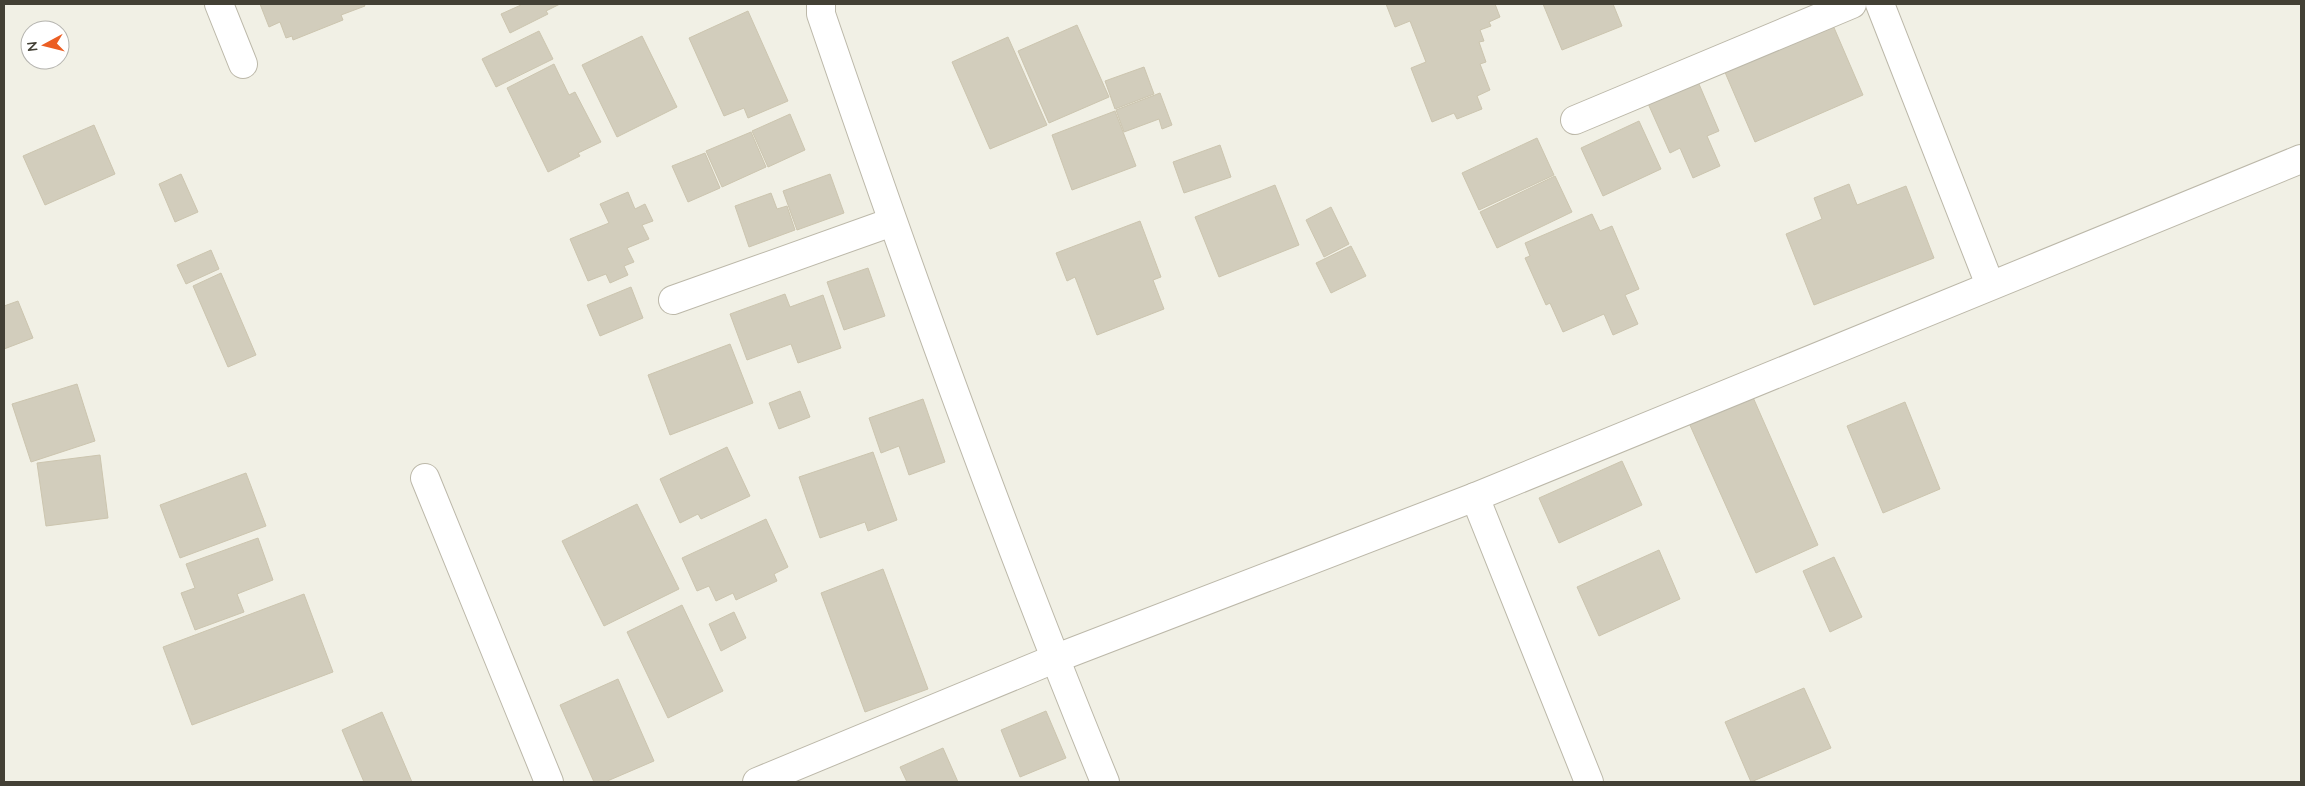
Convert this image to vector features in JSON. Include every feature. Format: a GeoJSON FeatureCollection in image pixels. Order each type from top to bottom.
{"type":"FeatureCollection","features":[{"type":"Feature","properties":{"kind":"street"},"geometry":{"type":"LineString","coordinates":[[219,4],[243,64]]}},
{"type":"Feature","properties":{"kind":"street"},"geometry":{"type":"LineString","coordinates":[[821,4],[821,14],[892,222],[1054,659],[1105,782]]}},
{"type":"Feature","properties":{"kind":"street"},"geometry":{"type":"LineString","coordinates":[[1575,120],[1852,4]]}},
{"type":"Feature","properties":{"kind":"street"},"geometry":{"type":"LineString","coordinates":[[1880,4],[1990,285]]}},
{"type":"Feature","properties":{"kind":"street"},"geometry":{"type":"LineString","coordinates":[[757,782],[1054,659],[1475,497],[2301,159]]}},
{"type":"Feature","properties":{"kind":"street"},"geometry":{"type":"LineString","coordinates":[[673,300],[892,222]]}},
{"type":"Feature","properties":{"kind":"street"},"geometry":{"type":"LineString","coordinates":[[425,478],[549,782]]}},
{"type":"Feature","properties":{"kind":"street"},"geometry":{"type":"LineString","coordinates":[[1475,497],[1589,782]]}},
{"type":"Feature","properties":{"kind":"building"},"geometry":{"type":"Polygon","coordinates":[[[260,4],[364,4],[365,6],[341,15],[343,20],[293,40],[292,36],[286,38],[280,22],[269,27],[260,4]]]}},
{"type":"Feature","properties":{"kind":"building"},"geometry":{"type":"Polygon","coordinates":[[[560,4],[546,11],[548,14],[510,33],[501,14],[521,5],[560,4]]]}},
{"type":"Feature","properties":{"kind":"building"},"geometry":{"type":"Polygon","coordinates":[[[1386,4],[1495,4],[1500,17],[1489,22],[1491,26],[1480,30],[1484,41],[1479,42],[1486,62],[1480,64],[1490,90],[1477,96],[1482,109],[1457,119],[1454,113],[1432,122],[1411,68],[1426,62],[1410,21],[1395,27],[1386,4]]]}},
{"type":"Feature","properties":{"kind":"building"},"geometry":{"type":"Polygon","coordinates":[[[1543,4],[1613,4],[1622,26],[1562,50],[1543,4]]]}},
{"type":"Feature","properties":{"kind":"building"},"geometry":{"type":"Polygon","coordinates":[[[748,11],[788,101],[748,118],[744,108],[724,116],[689,38],[748,11]]]}},
{"type":"Feature","properties":{"kind":"building"},"geometry":{"type":"Polygon","coordinates":[[[1832,23],[1863,95],[1755,142],[1724,70],[1832,23]]]}},
{"type":"Feature","properties":{"kind":"building"},"geometry":{"type":"Polygon","coordinates":[[[1077,25],[1109,97],[1049,123],[1018,51],[1077,25]]]}},
{"type":"Feature","properties":{"kind":"building"},"geometry":{"type":"Polygon","coordinates":[[[539,31],[553,59],[496,87],[482,59],[539,31]]]}},
{"type":"Feature","properties":{"kind":"building"},"geometry":{"type":"Polygon","coordinates":[[[642,36],[677,107],[617,137],[582,65],[642,36]]]}},
{"type":"Feature","properties":{"kind":"building"},"geometry":{"type":"Polygon","coordinates":[[[1008,37],[1047,125],[990,149],[952,62],[1008,37]]]}},
{"type":"Feature","properties":{"kind":"building"},"geometry":{"type":"Polygon","coordinates":[[[554,64],[569,95],[575,92],[601,142],[578,153],[580,156],[548,172],[507,88],[554,64]]]}},
{"type":"Feature","properties":{"kind":"building"},"geometry":{"type":"Polygon","coordinates":[[[1144,67],[1154,94],[1115,109],[1105,81],[1144,67]]]}},
{"type":"Feature","properties":{"kind":"building"},"geometry":{"type":"Polygon","coordinates":[[[1696,77],[1719,131],[1707,136],[1720,166],[1693,178],[1680,148],[1670,153],[1646,99],[1696,77]]]}},
{"type":"Feature","properties":{"kind":"building"},"geometry":{"type":"Polygon","coordinates":[[[1160,93],[1172,125],[1162,129],[1159,119],[1124,132],[1116,110],[1160,93]]]}},
{"type":"Feature","properties":{"kind":"building"},"geometry":{"type":"Polygon","coordinates":[[[1115,111],[1136,166],[1072,190],[1052,135],[1115,111]]]}},
{"type":"Feature","properties":{"kind":"building"},"geometry":{"type":"Polygon","coordinates":[[[790,114],[805,150],[768,167],[752,131],[790,114]]]}},
{"type":"Feature","properties":{"kind":"building"},"geometry":{"type":"Polygon","coordinates":[[[1639,121],[1661,169],[1603,196],[1581,148],[1639,121]]]}},
{"type":"Feature","properties":{"kind":"building"},"geometry":{"type":"Polygon","coordinates":[[[94,125],[115,174],[45,205],[23,156],[94,125]]]}},
{"type":"Feature","properties":{"kind":"building"},"geometry":{"type":"Polygon","coordinates":[[[751,132],[766,167],[722,187],[706,151],[751,132]]]}},
{"type":"Feature","properties":{"kind":"building"},"geometry":{"type":"Polygon","coordinates":[[[1537,138],[1554,175],[1479,210],[1462,173],[1537,138]]]}},
{"type":"Feature","properties":{"kind":"building"},"geometry":{"type":"Polygon","coordinates":[[[1220,145],[1231,177],[1184,193],[1173,162],[1220,145]]]}},
{"type":"Feature","properties":{"kind":"building"},"geometry":{"type":"Polygon","coordinates":[[[705,153],[720,188],[688,202],[672,166],[705,153]]]}},
{"type":"Feature","properties":{"kind":"building"},"geometry":{"type":"Polygon","coordinates":[[[181,174],[198,212],[175,222],[159,184],[181,174]]]}},
{"type":"Feature","properties":{"kind":"building"},"geometry":{"type":"Polygon","coordinates":[[[830,174],[844,213],[797,230],[783,191],[830,174]]]}},
{"type":"Feature","properties":{"kind":"building"},"geometry":{"type":"Polygon","coordinates":[[[1555,176],[1572,212],[1497,248],[1480,212],[1555,176]]]}},
{"type":"Feature","properties":{"kind":"building"},"geometry":{"type":"Polygon","coordinates":[[[1849,184],[1857,205],[1906,186],[1934,258],[1814,305],[1786,234],[1822,219],[1814,198],[1849,184]]]}},
{"type":"Feature","properties":{"kind":"building"},"geometry":{"type":"Polygon","coordinates":[[[1275,185],[1299,245],[1219,277],[1195,217],[1275,185]]]}},
{"type":"Feature","properties":{"kind":"building"},"geometry":{"type":"Polygon","coordinates":[[[628,192],[635,209],[645,204],[653,221],[642,225],[649,239],[627,248],[634,262],[624,266],[628,275],[610,283],[606,274],[588,281],[570,239],[609,223],[600,204],[628,192]]]}},
{"type":"Feature","properties":{"kind":"building"},"geometry":{"type":"Polygon","coordinates":[[[771,193],[777,209],[787,206],[795,230],[749,247],[735,206],[771,193]]]}},
{"type":"Feature","properties":{"kind":"building"},"geometry":{"type":"Polygon","coordinates":[[[1331,207],[1349,244],[1324,257],[1306,220],[1331,207]]]}},
{"type":"Feature","properties":{"kind":"building"},"geometry":{"type":"Polygon","coordinates":[[[1592,214],[1600,231],[1612,226],[1639,289],[1625,295],[1638,324],[1613,335],[1604,314],[1563,332],[1550,303],[1546,305],[1525,258],[1530,256],[1525,243],[1592,214]]]}},
{"type":"Feature","properties":{"kind":"building"},"geometry":{"type":"Polygon","coordinates":[[[1140,221],[1161,277],[1153,280],[1164,309],[1097,335],[1075,277],[1067,281],[1056,253],[1140,221]]]}},
{"type":"Feature","properties":{"kind":"building"},"geometry":{"type":"Polygon","coordinates":[[[1351,246],[1366,276],[1331,293],[1316,263],[1351,246]]]}},
{"type":"Feature","properties":{"kind":"building"},"geometry":{"type":"Polygon","coordinates":[[[211,250],[219,269],[186,284],[177,265],[211,250]]]}},
{"type":"Feature","properties":{"kind":"building"},"geometry":{"type":"Polygon","coordinates":[[[868,268],[885,316],[844,330],[827,282],[868,268]]]}},
{"type":"Feature","properties":{"kind":"building"},"geometry":{"type":"Polygon","coordinates":[[[221,273],[256,355],[228,367],[193,286],[221,273]]]}},
{"type":"Feature","properties":{"kind":"building"},"geometry":{"type":"Polygon","coordinates":[[[631,287],[643,318],[600,336],[587,305],[631,287]]]}},
{"type":"Feature","properties":{"kind":"building"},"geometry":{"type":"Polygon","coordinates":[[[785,294],[790,307],[823,295],[841,348],[798,363],[791,344],[747,360],[730,314],[785,294]]]}},
{"type":"Feature","properties":{"kind":"building"},"geometry":{"type":"Polygon","coordinates":[[[18,301],[33,338],[4,349],[4,306],[18,301]]]}},
{"type":"Feature","properties":{"kind":"building"},"geometry":{"type":"Polygon","coordinates":[[[730,344],[753,403],[670,435],[648,375],[730,344]]]}},
{"type":"Feature","properties":{"kind":"building"},"geometry":{"type":"Polygon","coordinates":[[[77,384],[95,441],[31,462],[12,404],[77,384]]]}},
{"type":"Feature","properties":{"kind":"building"},"geometry":{"type":"Polygon","coordinates":[[[800,391],[810,417],[779,429],[769,403],[800,391]]]}},
{"type":"Feature","properties":{"kind":"building"},"geometry":{"type":"Polygon","coordinates":[[[1752,395],[1818,545],[1756,573],[1689,423],[1752,395]]]}},
{"type":"Feature","properties":{"kind":"building"},"geometry":{"type":"Polygon","coordinates":[[[923,399],[945,462],[909,475],[899,446],[881,453],[869,418],[923,399]]]}},
{"type":"Feature","properties":{"kind":"building"},"geometry":{"type":"Polygon","coordinates":[[[1905,402],[1940,489],[1883,513],[1847,426],[1905,402]]]}},
{"type":"Feature","properties":{"kind":"building"},"geometry":{"type":"Polygon","coordinates":[[[727,447],[750,496],[701,519],[698,514],[680,523],[660,479],[727,447]]]}},
{"type":"Feature","properties":{"kind":"building"},"geometry":{"type":"Polygon","coordinates":[[[873,452],[897,520],[868,531],[865,522],[820,538],[799,477],[873,452]]]}},
{"type":"Feature","properties":{"kind":"building"},"geometry":{"type":"Polygon","coordinates":[[[100,455],[108,518],[46,526],[37,463],[100,455]]]}},
{"type":"Feature","properties":{"kind":"building"},"geometry":{"type":"Polygon","coordinates":[[[1622,461],[1642,505],[1559,543],[1539,498],[1622,461]]]}},
{"type":"Feature","properties":{"kind":"building"},"geometry":{"type":"Polygon","coordinates":[[[246,473],[266,526],[180,558],[160,505],[246,473]]]}},
{"type":"Feature","properties":{"kind":"building"},"geometry":{"type":"Polygon","coordinates":[[[637,504],[679,589],[604,626],[562,541],[637,504]]]}},
{"type":"Feature","properties":{"kind":"building"},"geometry":{"type":"Polygon","coordinates":[[[766,519],[788,567],[774,574],[777,581],[736,600],[733,593],[716,601],[709,586],[697,591],[682,558],[766,519]]]}},
{"type":"Feature","properties":{"kind":"building"},"geometry":{"type":"Polygon","coordinates":[[[258,538],[273,580],[237,594],[244,612],[195,630],[181,593],[195,588],[186,564],[258,538]]]}},
{"type":"Feature","properties":{"kind":"building"},"geometry":{"type":"Polygon","coordinates":[[[1659,550],[1680,599],[1599,636],[1577,587],[1659,550]]]}},
{"type":"Feature","properties":{"kind":"building"},"geometry":{"type":"Polygon","coordinates":[[[1834,557],[1862,617],[1830,632],[1803,571],[1834,557]]]}},
{"type":"Feature","properties":{"kind":"building"},"geometry":{"type":"Polygon","coordinates":[[[883,569],[928,689],[865,712],[821,593],[883,569]]]}},
{"type":"Feature","properties":{"kind":"building"},"geometry":{"type":"Polygon","coordinates":[[[304,594],[333,672],[192,725],[163,647],[304,594]]]}},
{"type":"Feature","properties":{"kind":"building"},"geometry":{"type":"Polygon","coordinates":[[[682,605],[723,691],[668,718],[627,632],[682,605]]]}},
{"type":"Feature","properties":{"kind":"building"},"geometry":{"type":"Polygon","coordinates":[[[734,612],[746,638],[721,651],[709,624],[734,612]]]}},
{"type":"Feature","properties":{"kind":"building"},"geometry":{"type":"Polygon","coordinates":[[[618,679],[654,761],[605,782],[594,782],[560,705],[618,679]]]}},
{"type":"Feature","properties":{"kind":"building"},"geometry":{"type":"Polygon","coordinates":[[[1804,688],[1831,748],[1751,782],[1725,722],[1804,688]]]}},
{"type":"Feature","properties":{"kind":"building"},"geometry":{"type":"Polygon","coordinates":[[[1046,711],[1066,758],[1020,777],[1001,730],[1046,711]]]}},
{"type":"Feature","properties":{"kind":"building"},"geometry":{"type":"Polygon","coordinates":[[[382,712],[412,782],[364,782],[342,730],[382,712]]]}},
{"type":"Feature","properties":{"kind":"building"},"geometry":{"type":"Polygon","coordinates":[[[943,748],[958,782],[907,782],[900,767],[943,748]]]}}]}
